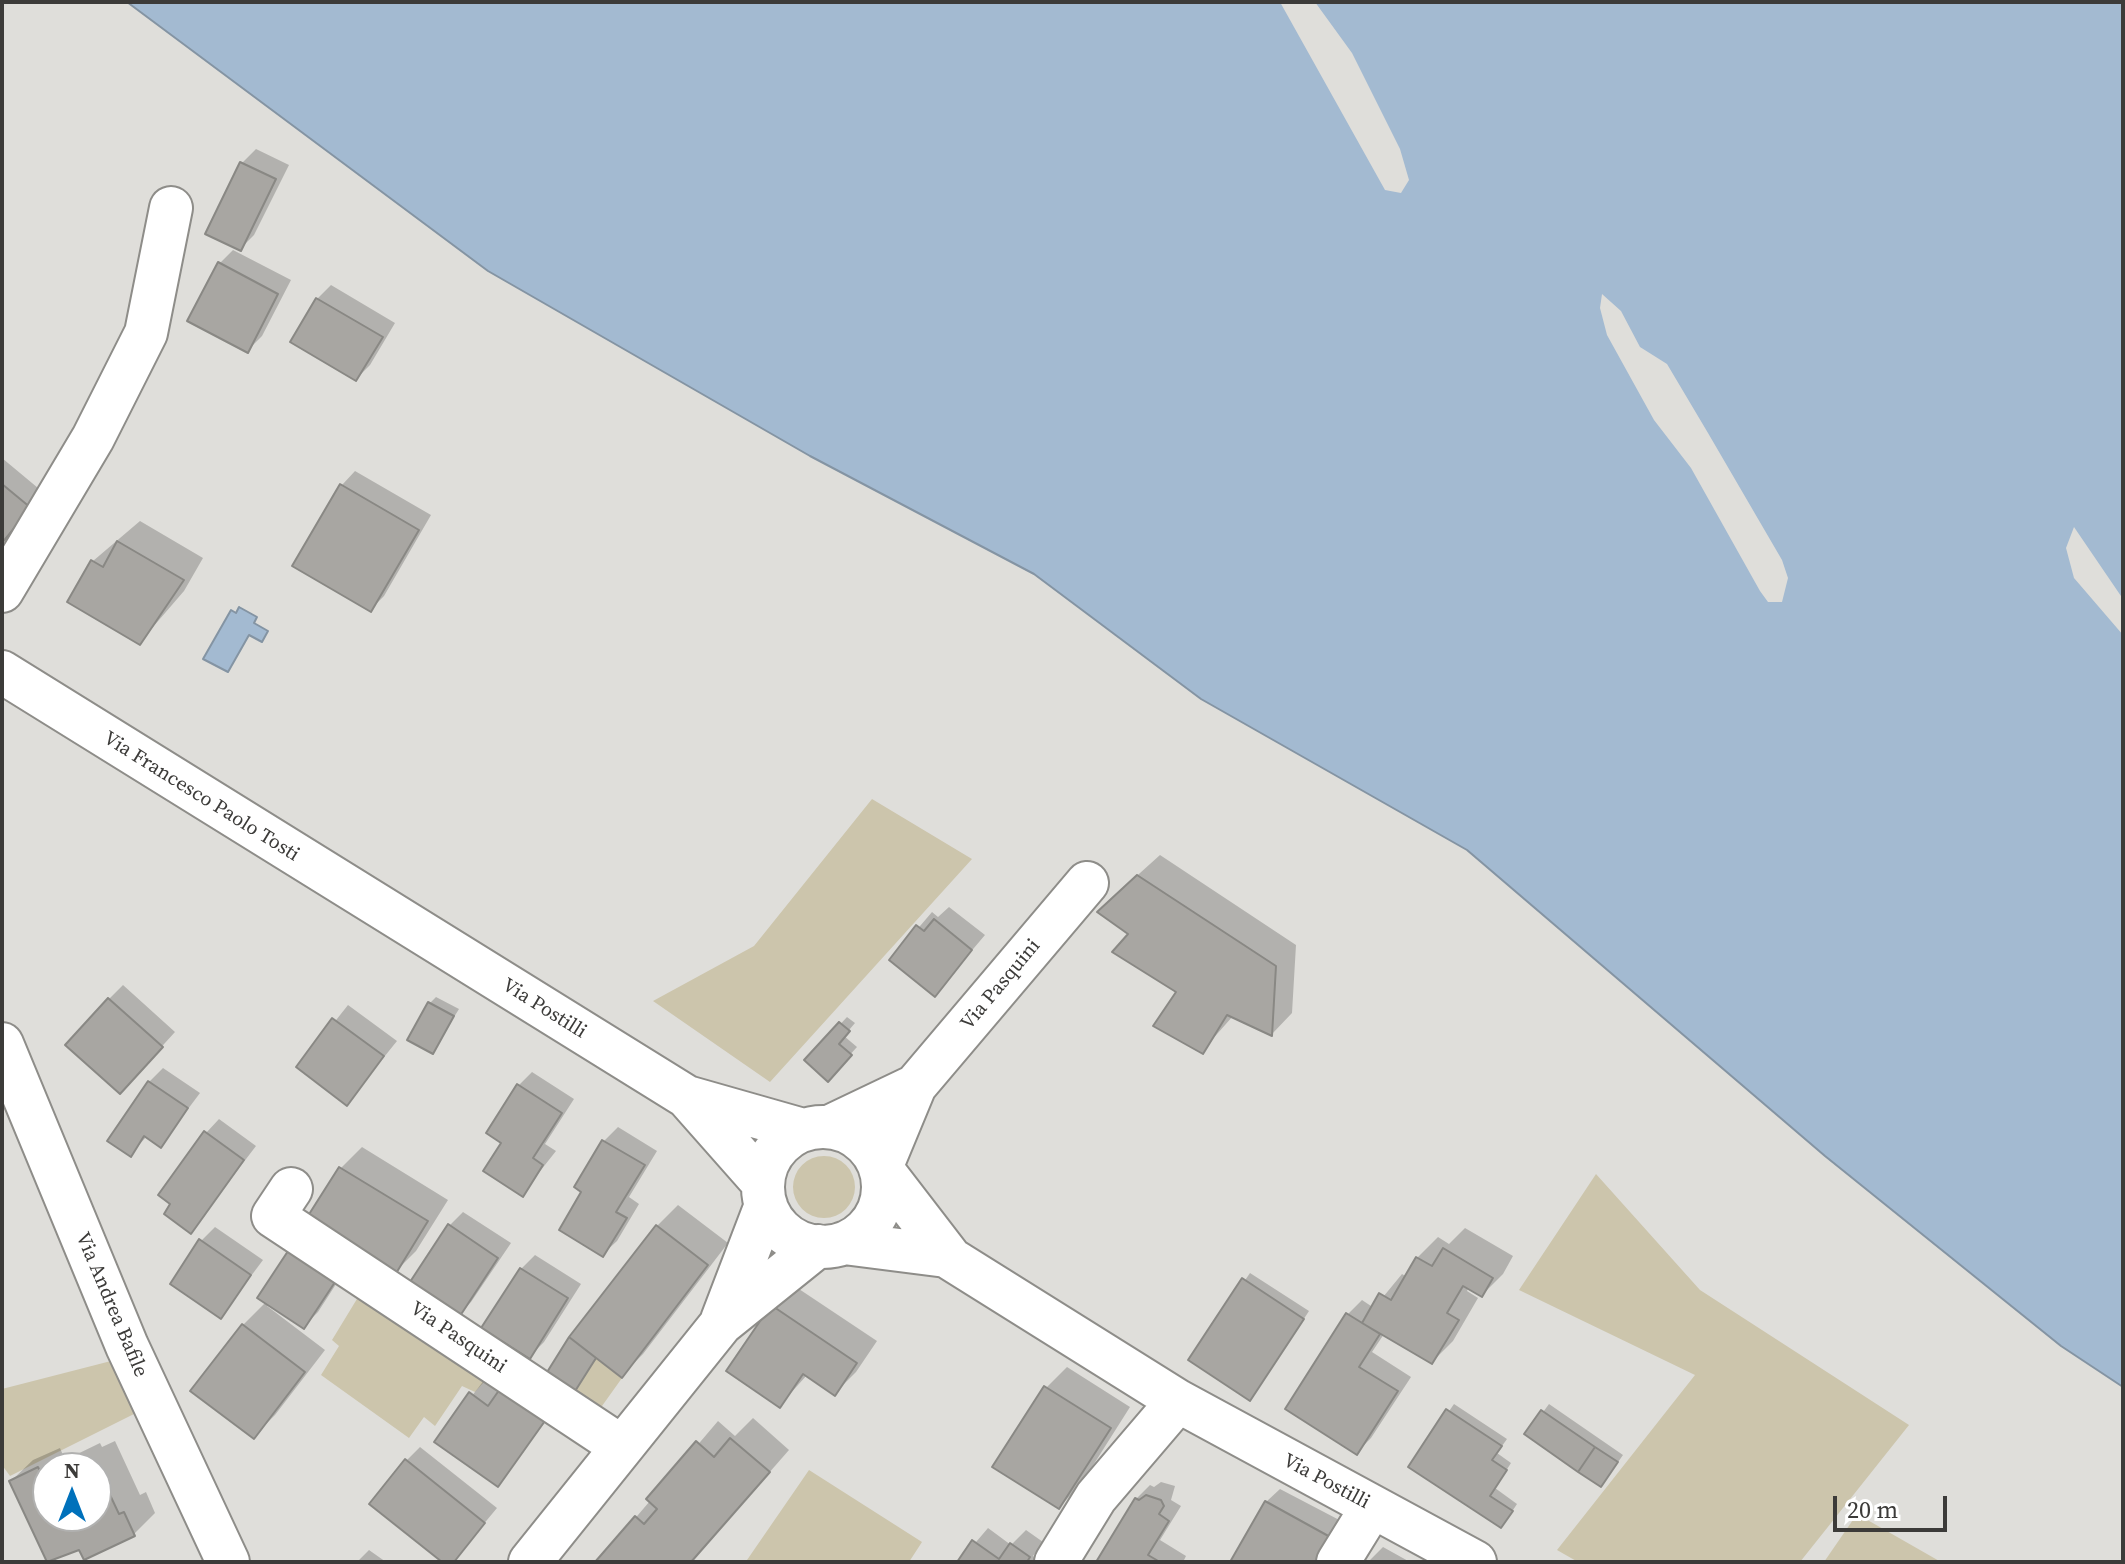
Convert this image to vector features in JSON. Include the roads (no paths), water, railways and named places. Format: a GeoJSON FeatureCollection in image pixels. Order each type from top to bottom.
{"type":"FeatureCollection","features":[{"type":"Feature","properties":{"kind":"street"},"geometry":{"type":"LineString","coordinates":[[2,591],[93,438],[146,333],[171,208]]}},
{"type":"Feature","properties":{"kind":"street","name":"Via Francesco Paolo Tosti"},"geometry":{"type":"LineString","coordinates":[[2,672],[401,920]]}},
{"type":"Feature","properties":{"kind":"street","name":"Via Pasquini"},"geometry":{"type":"LineString","coordinates":[[881,1168],[915,1086],[1087,883]]}},
{"type":"Feature","properties":{"kind":"street","name":"Via Postilli"},"geometry":{"type":"LineString","coordinates":[[401,920],[687,1097],[816,1129]]}},
{"type":"Feature","properties":{"kind":"street","name":"Via Andrea Bafile"},"geometry":{"type":"LineString","coordinates":[[2,1044],[127,1346],[228,1562]]}},
{"type":"Feature","properties":{"kind":"street","name":"Via Pasquini"},"geometry":{"type":"LineString","coordinates":[[816,1129],[915,1086]]}},
{"type":"Feature","properties":{"kind":"street","name":"Via Postilli"},"geometry":{"type":"LineString","coordinates":[[687,1097],[765,1194]]}},
{"type":"Feature","properties":{"kind":"street"},"geometry":{"type":"LineString","coordinates":[[530,1562],[721,1324],[831,1245],[860,1234],[873,1221],[884,1186],[881,1168],[861,1140],[816,1129],[775,1150],[765,1194],[721,1324]]}},
{"type":"Feature","properties":{"kind":"street","name":"Via Postilli"},"geometry":{"type":"LineString","coordinates":[[881,1168],[946,1256],[1178,1401],[1475,1562]]}},
{"type":"Feature","properties":{"kind":"street"},"geometry":{"type":"LineString","coordinates":[[765,1194],[786,1234],[831,1245]]}},
{"type":"Feature","properties":{"kind":"street","name":"Via Pasquini"},"geometry":{"type":"LineString","coordinates":[[292,1209],[622,1447]]}},
{"type":"Feature","properties":{"kind":"street","name":"Via Postilli"},"geometry":{"type":"LineString","coordinates":[[831,1245],[946,1256]]}},
{"type":"Feature","properties":{"kind":"street"},"geometry":{"type":"LineString","coordinates":[[1056,1562],[1096,1497],[1178,1401]]}},
{"type":"Feature","properties":{"kind":"street"},"geometry":{"type":"LineString","coordinates":[[1338,1562],[1372,1507]]}},
{"type":"Feature","properties":{"kind":"water"},"geometry":{"type":"Polygon","coordinates":[[[127,2],[2123,2],[2123,1387],[2061,1346],[1825,1156],[1467,850],[1201,699],[1034,574],[810,456],[488,271],[127,2]]]}},
{"type":"Feature","properties":{"kind":"water"},"geometry":{"type":"Polygon","coordinates":[[[239,607],[257,617],[254,623],[268,631],[262,642],[249,635],[228,672],[203,659],[231,610],[236,613],[239,607]]]}}]}
